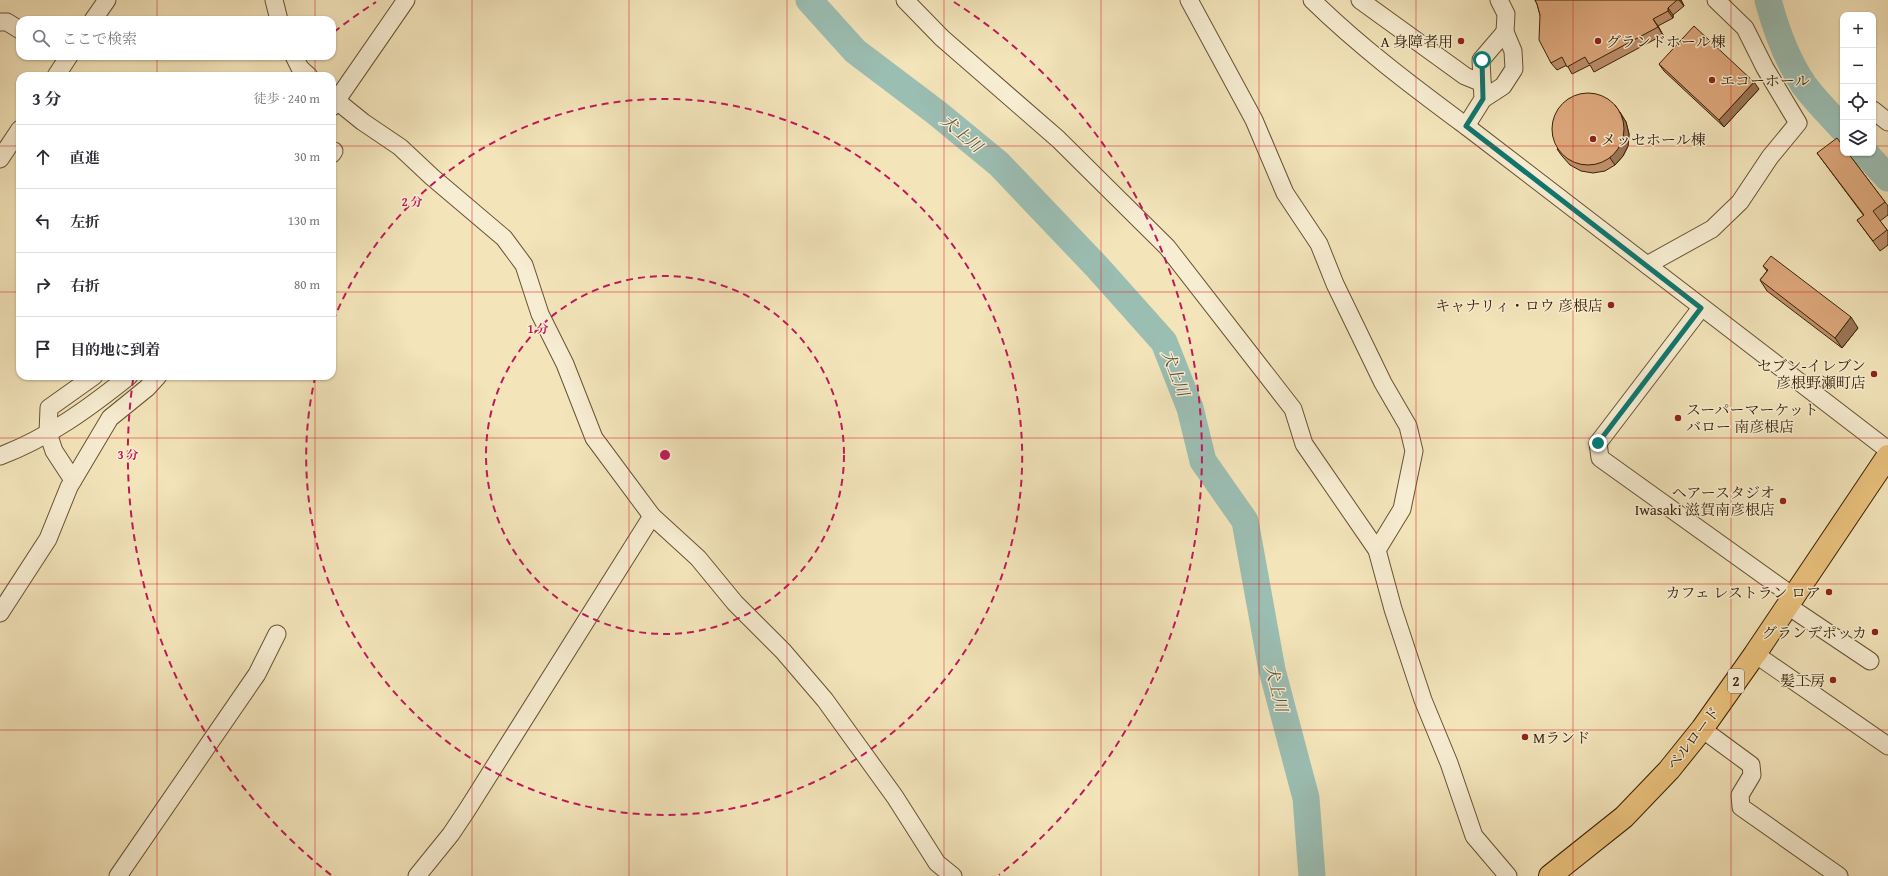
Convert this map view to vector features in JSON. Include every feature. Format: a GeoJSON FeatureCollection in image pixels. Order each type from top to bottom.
{"type":"FeatureCollection","features":[{"type":"Feature","properties":{"kind":"main road","name":"ベルロード"},"geometry":{"type":"LineString","coordinates":[[1550,876],[1624,817],[1669,770],[1702,729],[1791,602],[1888,456]]}},
{"type":"Feature","properties":{"kind":"street"},"geometry":{"type":"LineString","coordinates":[[96,16],[106,0]]}},
{"type":"Feature","properties":{"kind":"street"},"geometry":{"type":"LineString","coordinates":[[274,0],[278,16]]}},
{"type":"Feature","properties":{"kind":"street"},"geometry":{"type":"LineString","coordinates":[[336,98],[358,70],[406,0]]}},
{"type":"Feature","properties":{"kind":"street"},"geometry":{"type":"LineString","coordinates":[[905,0],[942,38],[1058,139],[1167,246],[1293,408],[1304,444],[1377,550],[1393,609],[1423,700],[1449,763],[1474,836],[1508,876]]}},
{"type":"Feature","properties":{"kind":"street"},"geometry":{"type":"LineString","coordinates":[[1189,0],[1254,120],[1285,193],[1319,244],[1335,284],[1383,383],[1408,426],[1414,451],[1402,509],[1377,550]]}},
{"type":"Feature","properties":{"kind":"street"},"geometry":{"type":"LineString","coordinates":[[1312,0],[1342,29],[1406,82],[1466,126],[1701,308],[1888,450]]}},
{"type":"Feature","properties":{"kind":"street"},"geometry":{"type":"LineString","coordinates":[[1360,0],[1465,76],[1482,91]]}},
{"type":"Feature","properties":{"kind":"street"},"geometry":{"type":"LineString","coordinates":[[1482,91],[1503,86],[1514,69],[1513,51],[1505,32],[1506,14],[1499,0]]}},
{"type":"Feature","properties":{"kind":"street"},"geometry":{"type":"LineString","coordinates":[[1647,265],[1712,229],[1740,202],[1770,157],[1798,123],[1764,68],[1745,28],[1716,0]]}},
{"type":"Feature","properties":{"kind":"street"},"geometry":{"type":"LineString","coordinates":[[0,22],[7,22],[16,28]]}},
{"type":"Feature","properties":{"kind":"street"},"geometry":{"type":"LineString","coordinates":[[1466,126],[1482,91],[1482,60],[1505,32]]}},
{"type":"Feature","properties":{"kind":"street"},"geometry":{"type":"LineString","coordinates":[[58,72],[64,60]]}},
{"type":"Feature","properties":{"kind":"street"},"geometry":{"type":"LineString","coordinates":[[296,60],[300,68],[304,72]]}},
{"type":"Feature","properties":{"kind":"street"},"geometry":{"type":"LineString","coordinates":[[336,104],[400,147],[432,177],[504,238],[514,250],[524,265],[540,314],[565,364],[594,438],[652,516],[698,558],[734,604],[783,651],[825,700],[895,797],[937,863],[953,876]]}},
{"type":"Feature","properties":{"kind":"street"},"geometry":{"type":"LineString","coordinates":[[1876,112],[1888,122]]}},
{"type":"Feature","properties":{"kind":"street"},"geometry":{"type":"LineString","coordinates":[[0,160],[16,136]]}},
{"type":"Feature","properties":{"kind":"street"},"geometry":{"type":"LineString","coordinates":[[1701,308],[1598,443],[1600,458],[1870,661]]}},
{"type":"Feature","properties":{"kind":"street"},"geometry":{"type":"LineString","coordinates":[[73,480],[54,451],[48,433],[49,408],[88,380]]}},
{"type":"Feature","properties":{"kind":"street"},"geometry":{"type":"LineString","coordinates":[[0,456],[24,447],[48,433],[91,406],[124,380]]}},
{"type":"Feature","properties":{"kind":"street"},"geometry":{"type":"LineString","coordinates":[[0,613],[48,539],[73,480],[110,418],[147,388],[154,380]]}},
{"type":"Feature","properties":{"kind":"street"},"geometry":{"type":"LineString","coordinates":[[417,876],[451,834],[467,810],[652,516]]}},
{"type":"Feature","properties":{"kind":"street"},"geometry":{"type":"LineString","coordinates":[[118,876],[257,674],[278,634]]}},
{"type":"Feature","properties":{"kind":"street"},"geometry":{"type":"LineString","coordinates":[[1755,654],[1888,746]]}},
{"type":"Feature","properties":{"kind":"street"},"geometry":{"type":"LineString","coordinates":[[1702,729],[1751,765],[1752,775],[1740,795],[1741,807],[1839,876]]}},
{"type":"Feature","properties":{"kind":"building","name":"グランドホール棟"},"geometry":{"type":"Polygon","coordinates":[[[1535,0],[1677,0],[1668,8],[1668,11],[1653,19],[1658,27],[1589,64],[1585,57],[1567,67],[1562,57],[1551,63],[1539,40],[1540,15],[1535,0]]]}},
{"type":"Feature","properties":{"kind":"building","name":"エコーホール"},"geometry":{"type":"Polygon","coordinates":[[[1694,26],[1754,82],[1719,120],[1659,64],[1694,26]]]}},
{"type":"Feature","properties":{"kind":"building","name":"メッセホール棟"},"geometry":{"type":"Polygon","coordinates":[[[1588,93],[1608,99],[1618,109],[1624,129],[1618,149],[1608,159],[1588,165],[1568,159],[1558,149],[1552,129],[1558,109],[1568,99],[1588,93]]]}},
{"type":"Feature","properties":{"kind":"building"},"geometry":{"type":"Polygon","coordinates":[[[1837,138],[1840,142],[1840,156],[1850,156],[1885,202],[1873,211],[1887,230],[1873,241],[1857,220],[1864,215],[1817,153],[1837,138]]]}},
{"type":"Feature","properties":{"kind":"building"},"geometry":{"type":"Polygon","coordinates":[[[1771,256],[1851,317],[1835,338],[1760,280],[1768,270],[1763,266],[1771,256]]]}},
{"type":"Feature","properties":{"kind":"waterway","name":"犬上川"},"geometry":{"type":"LineString","coordinates":[[809,0],[855,51],[937,113],[999,164],[1098,268],[1164,342],[1190,408],[1203,461],[1245,521],[1272,670],[1306,798],[1312,876]]}},
{"type":"Feature","properties":{"kind":"waterway"},"geometry":{"type":"LineString","coordinates":[[1768,0],[1782,44],[1792,65],[1804,85],[1840,126]]}},
{"type":"Feature","properties":{"kind":"waterway"},"geometry":{"type":"LineString","coordinates":[[1868,156],[1888,178]]}},
{"type":"Feature","properties":{"kind":"place","name":"A 身障者用"},"geometry":{"type":"Point","coordinates":[1461,41]}},
{"type":"Feature","properties":{"kind":"place","name":"グランドホール棟"},"geometry":{"type":"Point","coordinates":[1598,41]}},
{"type":"Feature","properties":{"kind":"place","name":"エコーホール"},"geometry":{"type":"Point","coordinates":[1712,80]}},
{"type":"Feature","properties":{"kind":"place","name":"メッセホール棟"},"geometry":{"type":"Point","coordinates":[1593,139]}},
{"type":"Feature","properties":{"kind":"place","name":"キャナリィ・ロウ 彦根店"},"geometry":{"type":"Point","coordinates":[1611,305]}},
{"type":"Feature","properties":{"kind":"place","name":"セブン-イレブン 彦根野瀬町店"},"geometry":{"type":"Point","coordinates":[1874,374]}},
{"type":"Feature","properties":{"kind":"place","name":"スーパーマーケット バロー 南彦根店"},"geometry":{"type":"Point","coordinates":[1678,418]}},
{"type":"Feature","properties":{"kind":"place","name":"ヘアースタジオ Iwasaki 滋賀南彦根店"},"geometry":{"type":"Point","coordinates":[1783,501]}},
{"type":"Feature","properties":{"kind":"place","name":"カフェ レストラン ロア"},"geometry":{"type":"Point","coordinates":[1829,592]}},
{"type":"Feature","properties":{"kind":"place","name":"グランデポッカ"},"geometry":{"type":"Point","coordinates":[1875,632]}},
{"type":"Feature","properties":{"kind":"place","name":"髪工房"},"geometry":{"type":"Point","coordinates":[1833,680]}},
{"type":"Feature","properties":{"kind":"place","name":"Mランド"},"geometry":{"type":"Point","coordinates":[1525,737]}},
{"type":"Feature","properties":{"kind":"route"},"geometry":{"type":"LineString","coordinates":[[1482,60],[1481,79],[1483,99],[1466,126],[1701,308],[1598,443]]}}]}
